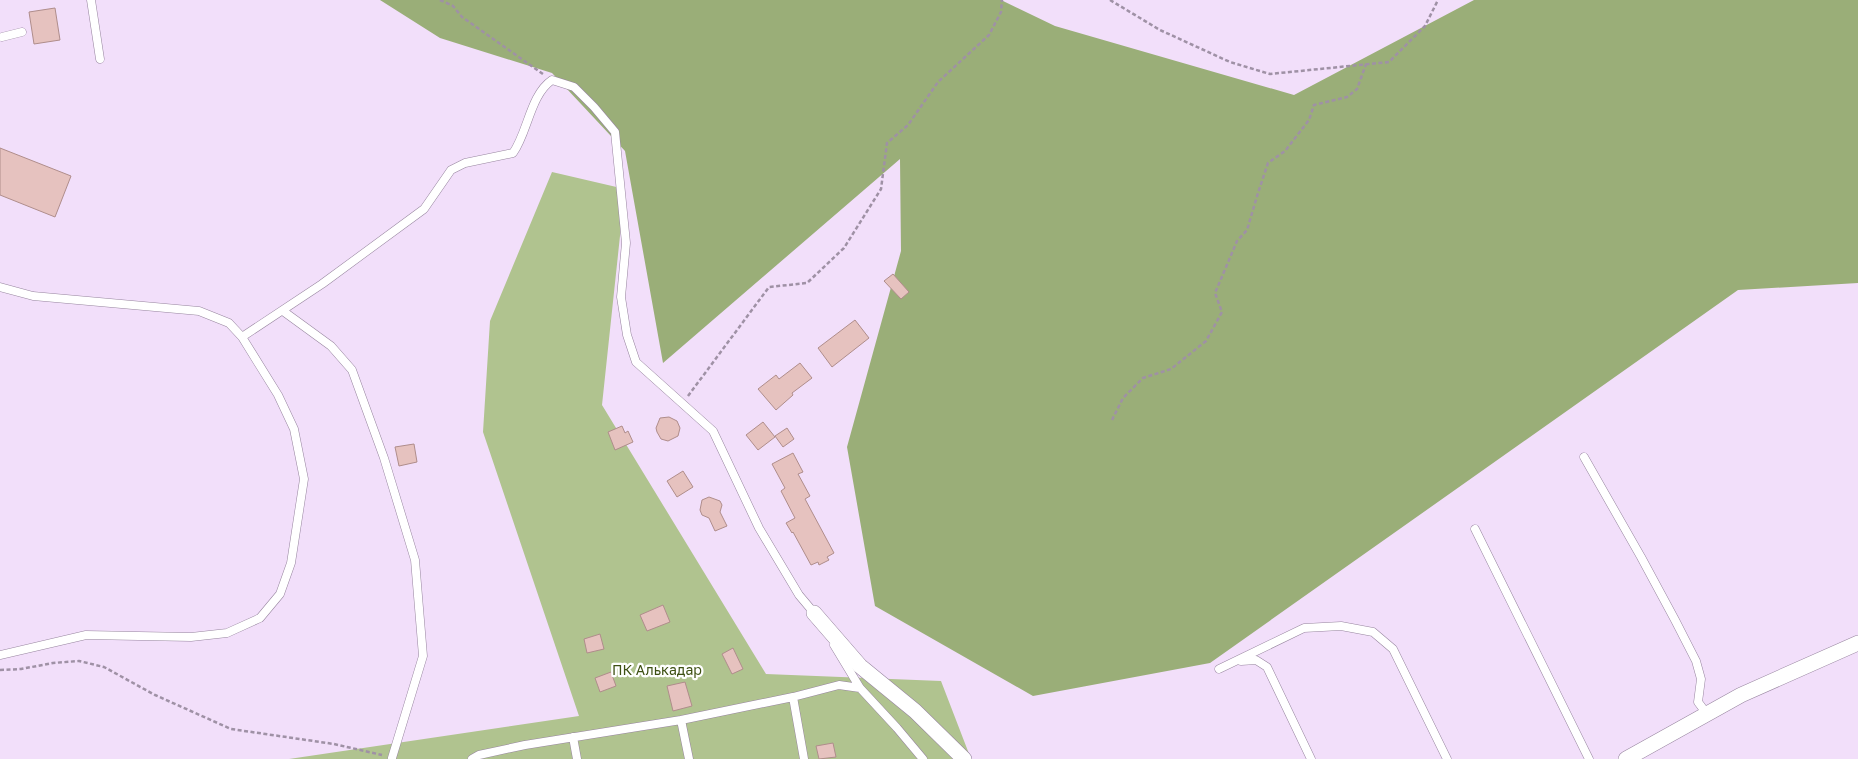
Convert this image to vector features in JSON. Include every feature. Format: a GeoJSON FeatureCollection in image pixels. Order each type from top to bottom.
{"type":"FeatureCollection","features":[{"type":"Feature","properties":{"kind":"street"},"geometry":{"type":"LineString","coordinates":[[814,613],[860,666],[915,711],[964,759]]}},
{"type":"Feature","properties":{"kind":"street"},"geometry":{"type":"LineString","coordinates":[[1626,759],[1741,695],[1858,643]]}},
{"type":"Feature","properties":{"kind":"lane"},"geometry":{"type":"LineString","coordinates":[[91,0],[100,59]]}},
{"type":"Feature","properties":{"kind":"lane"},"geometry":{"type":"LineString","coordinates":[[0,28],[1,38],[22,32]]}},
{"type":"Feature","properties":{"kind":"lane"},"geometry":{"type":"LineString","coordinates":[[242,337],[282,311],[424,209],[450,170],[465,163],[513,153],[520,144],[527,120],[544,86],[552,80],[574,87],[615,132],[626,244],[621,297],[627,335],[636,362],[713,431],[759,528],[799,595],[814,613],[860,688],[923,759]]}},
{"type":"Feature","properties":{"kind":"lane"},"geometry":{"type":"LineString","coordinates":[[0,287],[32,296],[199,310],[229,323],[242,337],[278,395],[294,429],[304,479],[292,563],[280,594],[260,618],[228,632],[191,636],[86,635],[0,655]]}},
{"type":"Feature","properties":{"kind":"lane"},"geometry":{"type":"LineString","coordinates":[[282,311],[331,346],[352,370],[384,458],[415,560],[423,656],[392,758]]}},
{"type":"Feature","properties":{"kind":"lane"},"geometry":{"type":"LineString","coordinates":[[1584,457],[1696,661],[1701,679],[1698,702],[1706,714]]}},
{"type":"Feature","properties":{"kind":"lane"},"geometry":{"type":"LineString","coordinates":[[1475,529],[1588,759]]}},
{"type":"Feature","properties":{"kind":"lane"},"geometry":{"type":"LineString","coordinates":[[1219,669],[1304,628],[1341,626],[1373,632],[1392,649],[1447,759]]}},
{"type":"Feature","properties":{"kind":"lane"},"geometry":{"type":"LineString","coordinates":[[1237,661],[1256,660],[1267,667],[1311,759]]}},
{"type":"Feature","properties":{"kind":"lane"},"geometry":{"type":"LineString","coordinates":[[472,759],[479,755],[573,737],[681,720],[793,697],[839,685],[860,688]]}},
{"type":"Feature","properties":{"kind":"lane"},"geometry":{"type":"LineString","coordinates":[[793,697],[804,759]]}},
{"type":"Feature","properties":{"kind":"lane"},"geometry":{"type":"LineString","coordinates":[[681,720],[689,759]]}},
{"type":"Feature","properties":{"kind":"lane"},"geometry":{"type":"LineString","coordinates":[[573,737],[577,759]]}},
{"type":"Feature","properties":{"kind":"path"},"geometry":{"type":"LineString","coordinates":[[440,0],[453,6],[462,17],[552,80]]}},
{"type":"Feature","properties":{"kind":"path"},"geometry":{"type":"LineString","coordinates":[[683,403],[769,287],[807,283],[844,248],[880,189],[887,143],[908,125],[938,82],[989,36],[1001,12],[1002,0]]}},
{"type":"Feature","properties":{"kind":"path"},"geometry":{"type":"LineString","coordinates":[[1110,0],[1160,30],[1230,62],[1270,74],[1389,62],[1425,26],[1438,0]]}},
{"type":"Feature","properties":{"kind":"path"},"geometry":{"type":"LineString","coordinates":[[1112,420],[1123,398],[1143,378],[1171,369],[1206,341],[1222,312],[1215,293],[1237,241],[1248,230],[1268,163],[1285,152],[1309,120],[1314,105],[1348,97],[1356,90],[1366,64]]}},
{"type":"Feature","properties":{"kind":"path"},"geometry":{"type":"LineString","coordinates":[[0,670],[79,661],[104,667],[155,695],[232,730],[334,744],[392,758]]}},
{"type":"Feature","properties":{"kind":"green space"},"geometry":{"type":"Polygon","coordinates":[[[380,0],[1001,0],[1055,26],[1294,95],[1474,0],[1858,0],[1858,283],[1738,290],[1210,663],[1033,696],[875,606],[847,447],[901,251],[900,159],[663,363],[625,151],[552,73],[440,38],[380,0]]]}},
{"type":"Feature","properties":{"kind":"green space","name":"ПК Алькадар"},"geometry":{"type":"Polygon","coordinates":[[[552,172],[625,189],[602,405],[766,674],[941,681],[971,759],[289,759],[579,716],[483,432],[490,321],[552,172]]]}},
{"type":"Feature","properties":{"kind":"building"},"geometry":{"type":"Polygon","coordinates":[[[55,8],[60,40],[34,44],[29,12],[55,8]]]}},
{"type":"Feature","properties":{"kind":"building"},"geometry":{"type":"Polygon","coordinates":[[[0,148],[71,176],[55,217],[0,195],[0,148]]]}},
{"type":"Feature","properties":{"kind":"building"},"geometry":{"type":"Polygon","coordinates":[[[893,274],[909,292],[901,299],[884,281],[893,274]]]}},
{"type":"Feature","properties":{"kind":"building"},"geometry":{"type":"Polygon","coordinates":[[[855,320],[869,338],[832,367],[818,348],[855,320]]]}},
{"type":"Feature","properties":{"kind":"building"},"geometry":{"type":"Polygon","coordinates":[[[800,363],[812,378],[792,393],[793,395],[776,410],[758,389],[776,375],[779,379],[800,363]]]}},
{"type":"Feature","properties":{"kind":"building"},"geometry":{"type":"Polygon","coordinates":[[[669,417],[677,421],[680,428],[678,436],[668,441],[661,439],[656,428],[660,418],[669,417]]]}},
{"type":"Feature","properties":{"kind":"building"},"geometry":{"type":"Polygon","coordinates":[[[763,422],[775,437],[758,450],[746,435],[763,422]]]}},
{"type":"Feature","properties":{"kind":"building"},"geometry":{"type":"Polygon","coordinates":[[[622,426],[625,433],[628,431],[633,442],[615,450],[608,432],[622,426]]]}},
{"type":"Feature","properties":{"kind":"building"},"geometry":{"type":"Polygon","coordinates":[[[787,428],[794,439],[783,447],[775,436],[787,428]]]}},
{"type":"Feature","properties":{"kind":"building"},"geometry":{"type":"Polygon","coordinates":[[[414,444],[417,462],[399,466],[395,447],[414,444]]]}},
{"type":"Feature","properties":{"kind":"building"},"geometry":{"type":"Polygon","coordinates":[[[793,453],[803,472],[798,474],[810,496],[805,499],[834,553],[827,557],[829,560],[819,565],[818,562],[811,565],[786,523],[795,518],[781,491],[785,488],[772,464],[793,453]]]}},
{"type":"Feature","properties":{"kind":"building"},"geometry":{"type":"Polygon","coordinates":[[[683,471],[693,487],[677,497],[667,481],[683,471]]]}},
{"type":"Feature","properties":{"kind":"building"},"geometry":{"type":"Polygon","coordinates":[[[709,497],[720,501],[722,505],[720,512],[727,526],[715,531],[709,518],[702,515],[700,510],[702,500],[709,497]]]}},
{"type":"Feature","properties":{"kind":"building"},"geometry":{"type":"Polygon","coordinates":[[[663,605],[670,622],[647,631],[640,615],[663,605]]]}},
{"type":"Feature","properties":{"kind":"building"},"geometry":{"type":"Polygon","coordinates":[[[600,634],[604,649],[587,653],[584,639],[600,634]]]}},
{"type":"Feature","properties":{"kind":"building"},"geometry":{"type":"Polygon","coordinates":[[[733,648],[743,669],[732,674],[722,654],[733,648]]]}},
{"type":"Feature","properties":{"kind":"building"},"geometry":{"type":"Polygon","coordinates":[[[611,672],[616,686],[600,692],[595,678],[611,672]]]}},
{"type":"Feature","properties":{"kind":"building"},"geometry":{"type":"Polygon","coordinates":[[[685,682],[692,706],[673,711],[667,686],[685,682]]]}},
{"type":"Feature","properties":{"kind":"building"},"geometry":{"type":"Polygon","coordinates":[[[833,743],[836,757],[819,759],[816,746],[833,743]]]}}]}
